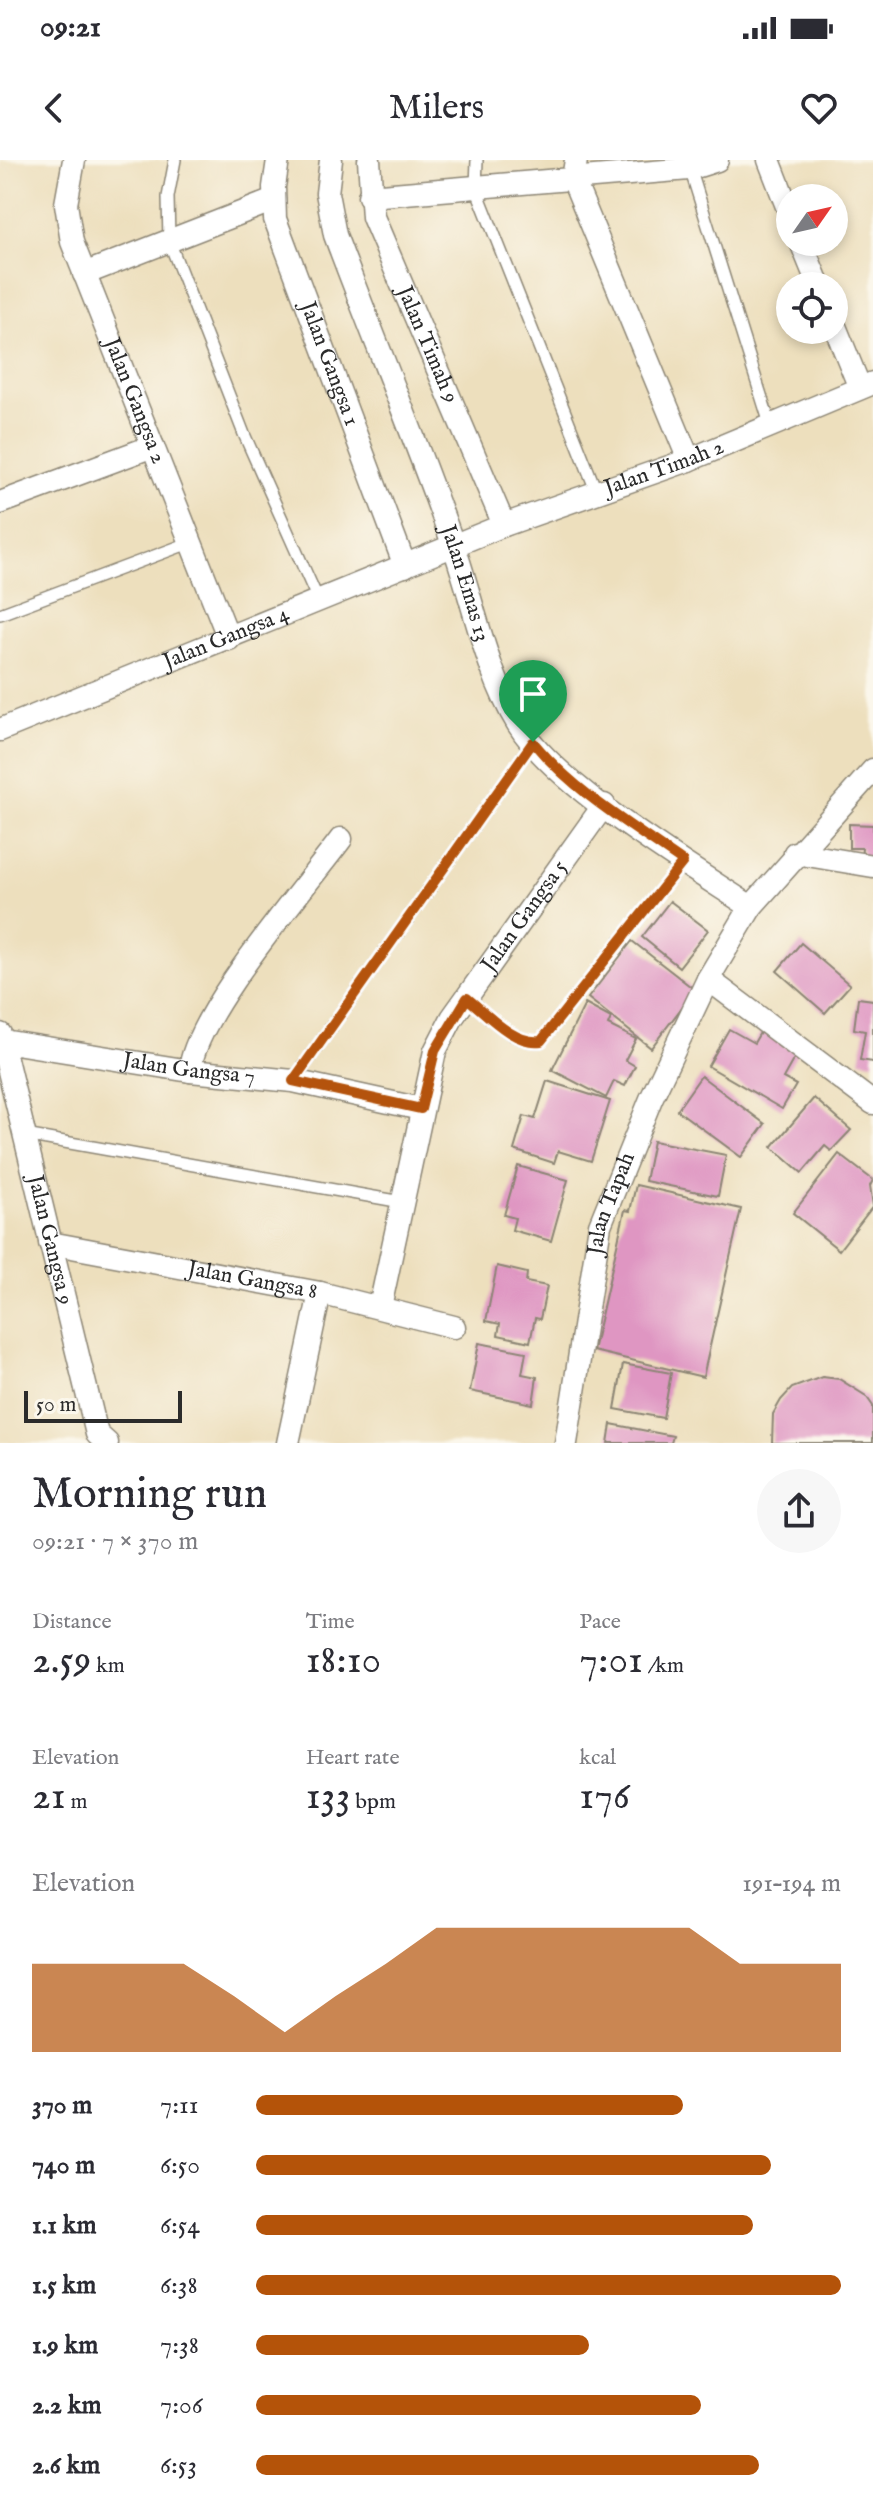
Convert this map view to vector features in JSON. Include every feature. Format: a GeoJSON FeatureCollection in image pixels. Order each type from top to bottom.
{"type":"FeatureCollection","features":[{"type":"Feature","properties":{"kind":"street","name":"Jalan Gangsa 2"},"geometry":{"type":"LineString","coordinates":[[74,160],[66,204],[72,242],[229,639]]}},
{"type":"Feature","properties":{"kind":"street","name":"Jalan Gangsa 1"},"geometry":{"type":"LineString","coordinates":[[278,160],[275,219],[405,566]]}},
{"type":"Feature","properties":{"kind":"street","name":"Jalan Emas 13"},"geometry":{"type":"LineString","coordinates":[[331,160],[327,193],[335,235],[454,546],[499,683],[518,724],[548,760],[604,805],[751,907]]}},
{"type":"Feature","properties":{"kind":"street","name":"Jalan Timah 9"},"geometry":{"type":"LineString","coordinates":[[369,160],[369,196],[373,217],[504,525]]}},
{"type":"Feature","properties":{"kind":"street"},"geometry":{"type":"LineString","coordinates":[[369,196],[476,188],[575,169],[689,165],[717,160]]}},
{"type":"Feature","properties":{"kind":"street"},"geometry":{"type":"LineString","coordinates":[[769,160],[778,184]]}},
{"type":"Feature","properties":{"kind":"street"},"geometry":{"type":"LineString","coordinates":[[575,169],[689,460]]}},
{"type":"Feature","properties":{"kind":"street"},"geometry":{"type":"LineString","coordinates":[[84,274],[274,200]]}},
{"type":"Feature","properties":{"kind":"street"},"geometry":{"type":"LineString","coordinates":[[844,344],[866,386]]}},
{"type":"Feature","properties":{"kind":"street","name":"Jalan Timah 2"},"geometry":{"type":"LineString","coordinates":[[454,546],[504,525],[689,460],[866,386]]}},
{"type":"Feature","properties":{"kind":"street"},"geometry":{"type":"LineString","coordinates":[[0,503],[153,446]]}},
{"type":"Feature","properties":{"kind":"street","name":"Jalan Gangsa 4"},"geometry":{"type":"LineString","coordinates":[[0,730],[454,546]]}},
{"type":"Feature","properties":{"kind":"street","name":"Jalan Tapah"},"geometry":{"type":"LineString","coordinates":[[566,1443],[600,1225],[651,1099],[708,979],[751,907],[795,853],[873,770]]}},
{"type":"Feature","properties":{"kind":"street","name":"Jalan Gangsa 5"},"geometry":{"type":"LineString","coordinates":[[380,1307],[435,1051],[467,998],[604,805]]}},
{"type":"Feature","properties":{"kind":"street"},"geometry":{"type":"LineString","coordinates":[[190,1071],[191,1053],[207,1018],[341,839]]}},
{"type":"Feature","properties":{"kind":"street"},"geometry":{"type":"LineString","coordinates":[[795,853],[873,866]]}},
{"type":"Feature","properties":{"kind":"street"},"geometry":{"type":"LineString","coordinates":[[708,979],[873,1103]]}},
{"type":"Feature","properties":{"kind":"street","name":"Jalan Gangsa 7"},"geometry":{"type":"LineString","coordinates":[[1,1038],[190,1071],[293,1081],[421,1109]]}},
{"type":"Feature","properties":{"kind":"street","name":"Jalan Gangsa 9"},"geometry":{"type":"LineString","coordinates":[[1,1038],[97,1434],[107,1443]]}},
{"type":"Feature","properties":{"kind":"street","name":"Jalan Gangsa 8"},"geometry":{"type":"LineString","coordinates":[[50,1243],[320,1293],[454,1327]]}},
{"type":"Feature","properties":{"kind":"street"},"geometry":{"type":"LineString","coordinates":[[288,1443],[320,1293]]}},
{"type":"Feature","properties":{"kind":"lane"},"geometry":{"type":"LineString","coordinates":[[175,160],[168,197],[169,241],[244,434],[320,602]]}},
{"type":"Feature","properties":{"kind":"lane"},"geometry":{"type":"LineString","coordinates":[[477,160],[476,188],[597,493]]}},
{"type":"Feature","properties":{"kind":"lane"},"geometry":{"type":"LineString","coordinates":[[689,165],[770,424]]}},
{"type":"Feature","properties":{"kind":"lane"},"geometry":{"type":"LineString","coordinates":[[0,614],[189,543]]}},
{"type":"Feature","properties":{"kind":"lane"},"geometry":{"type":"LineString","coordinates":[[293,1081],[533,742]]}},
{"type":"Feature","properties":{"kind":"lane"},"geometry":{"type":"LineString","coordinates":[[467,998],[509,1032],[531,1042],[541,1041],[683,862]]}},
{"type":"Feature","properties":{"kind":"lane"},"geometry":{"type":"LineString","coordinates":[[25,1135],[402,1202]]}},
{"type":"Feature","properties":{"kind":"building"},"geometry":{"type":"Polygon","coordinates":[[[849,824],[873,825],[873,860],[861,860],[862,848],[849,848],[849,824]]]}},
{"type":"Feature","properties":{"kind":"building"},"geometry":{"type":"Polygon","coordinates":[[[670,901],[708,930],[679,967],[642,937],[670,901]]]}},
{"type":"Feature","properties":{"kind":"building"},"geometry":{"type":"Polygon","coordinates":[[[632,941],[695,990],[651,1048],[588,998],[632,941]]]}},
{"type":"Feature","properties":{"kind":"building"},"geometry":{"type":"Polygon","coordinates":[[[801,943],[850,985],[825,1013],[777,971],[801,943]]]}},
{"type":"Feature","properties":{"kind":"building"},"geometry":{"type":"Polygon","coordinates":[[[858,998],[873,1000],[873,1062],[860,1060],[865,1031],[854,1029],[858,998]]]}},
{"type":"Feature","properties":{"kind":"building"},"geometry":{"type":"Polygon","coordinates":[[[585,1004],[611,1018],[608,1025],[636,1039],[625,1060],[635,1066],[625,1086],[614,1081],[606,1098],[552,1070],[585,1004]]]}},
{"type":"Feature","properties":{"kind":"building"},"geometry":{"type":"Polygon","coordinates":[[[729,1029],[754,1043],[761,1031],[797,1053],[783,1078],[796,1085],[782,1109],[708,1066],[729,1029]]]}},
{"type":"Feature","properties":{"kind":"building"},"geometry":{"type":"Polygon","coordinates":[[[701,1076],[765,1124],[741,1157],[677,1110],[701,1076]]]}},
{"type":"Feature","properties":{"kind":"building"},"geometry":{"type":"Polygon","coordinates":[[[547,1081],[610,1101],[591,1161],[558,1151],[554,1163],[514,1150],[524,1116],[535,1119],[547,1081]]]}},
{"type":"Feature","properties":{"kind":"building"},"geometry":{"type":"Polygon","coordinates":[[[814,1098],[851,1130],[831,1151],[825,1146],[802,1173],[772,1147],[814,1098]]]}},
{"type":"Feature","properties":{"kind":"building"},"geometry":{"type":"Polygon","coordinates":[[[653,1141],[726,1155],[718,1196],[645,1181],[653,1141]]]}},
{"type":"Feature","properties":{"kind":"building"},"geometry":{"type":"Polygon","coordinates":[[[839,1154],[873,1180],[870,1186],[873,1206],[839,1250],[793,1213],[839,1154]]]}},
{"type":"Feature","properties":{"kind":"building"},"geometry":{"type":"Polygon","coordinates":[[[518,1166],[568,1180],[551,1241],[512,1230],[515,1218],[504,1215],[518,1166]]]}},
{"type":"Feature","properties":{"kind":"building"},"geometry":{"type":"Polygon","coordinates":[[[636,1185],[741,1209],[703,1377],[593,1351],[625,1210],[630,1211],[636,1185]]]}},
{"type":"Feature","properties":{"kind":"building"},"geometry":{"type":"Polygon","coordinates":[[[497,1266],[527,1273],[526,1282],[547,1286],[540,1319],[535,1318],[530,1342],[498,1335],[500,1324],[486,1321],[497,1266]]]}},
{"type":"Feature","properties":{"kind":"building"},"geometry":{"type":"Polygon","coordinates":[[[479,1343],[526,1352],[522,1374],[537,1377],[533,1404],[470,1391],[479,1343]]]}},
{"type":"Feature","properties":{"kind":"building"},"geometry":{"type":"Polygon","coordinates":[[[623,1364],[671,1373],[663,1418],[615,1409],[623,1364]]]}},
{"type":"Feature","properties":{"kind":"building"},"geometry":{"type":"Polygon","coordinates":[[[822,1377],[839,1379],[866,1396],[873,1406],[873,1443],[772,1443],[773,1414],[781,1400],[792,1388],[822,1377]]]}},
{"type":"Feature","properties":{"kind":"building"},"geometry":{"type":"Polygon","coordinates":[[[611,1424],[673,1436],[671,1443],[608,1443],[611,1424]]]}},
{"type":"Feature","properties":{"kind":"route"},"geometry":{"type":"LineString","coordinates":[[533,742],[548,760],[604,805],[683,862],[541,1041],[531,1042],[509,1032],[467,998],[452,1018],[435,1051],[421,1109],[293,1081],[473,827],[533,742]]}}]}
